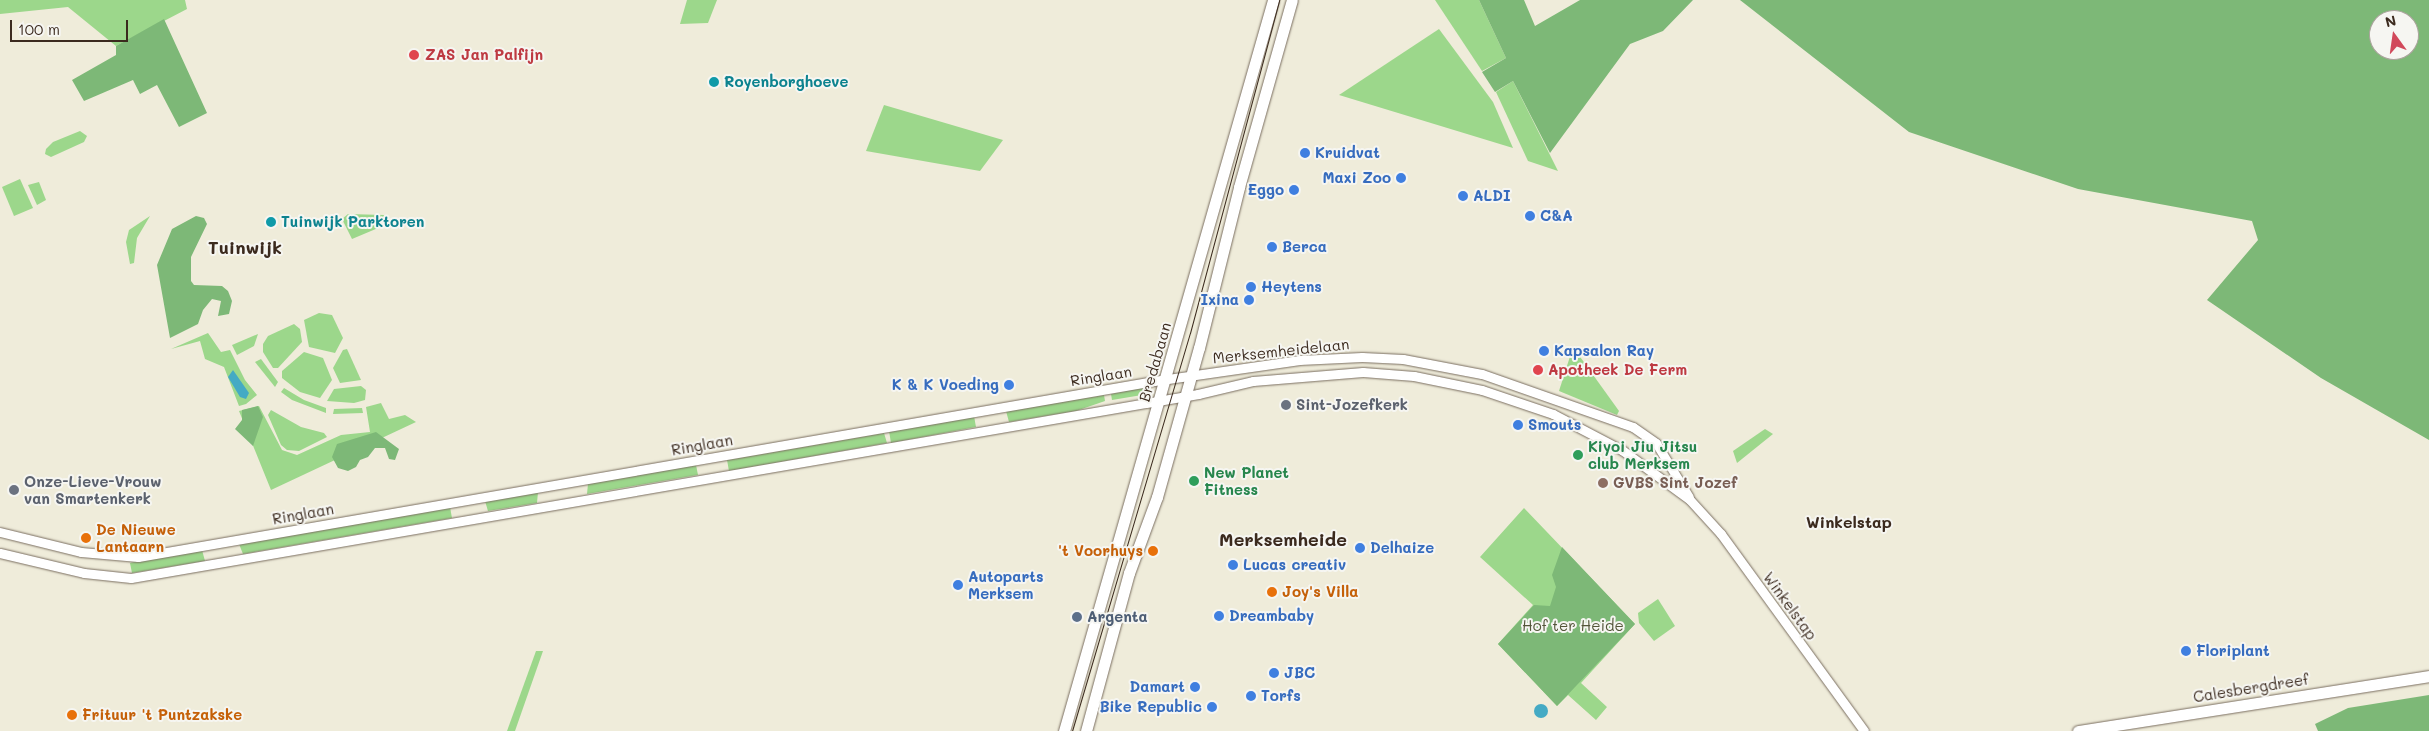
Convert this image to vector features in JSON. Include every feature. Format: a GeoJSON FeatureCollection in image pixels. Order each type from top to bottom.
{"type":"FeatureCollection","features":[{"type":"Feature","properties":{"kind":"main road","name":"Bredabaan"},"geometry":{"type":"LineString","coordinates":[[1064,731],[1273,0]]}},
{"type":"Feature","properties":{"kind":"main road"},"geometry":{"type":"LineString","coordinates":[[1086,731],[1129,573],[1157,497],[1292,0]]}},
{"type":"Feature","properties":{"kind":"main road","name":"Calesbergdreef"},"geometry":{"type":"LineString","coordinates":[[2078,731],[2429,676]]}},
{"type":"Feature","properties":{"kind":"street","name":"Merksemheidelaan"},"geometry":{"type":"LineString","coordinates":[[1191,376],[1299,360],[1362,357],[1446,366],[1482,374],[1548,397]]}},
{"type":"Feature","properties":{"kind":"street","name":"Merksemheidelaan"},"geometry":{"type":"LineString","coordinates":[[1160,400],[1277,378],[1363,372],[1454,382],[1545,411]]}},
{"type":"Feature","properties":{"kind":"street","name":"Ringlaan"},"geometry":{"type":"LineString","coordinates":[[0,532],[81,552],[123,558],[1191,376]]}},
{"type":"Feature","properties":{"kind":"street","name":"Winkelstap"},"geometry":{"type":"LineString","coordinates":[[1548,397],[1646,434],[1656,443],[1690,500]]}},
{"type":"Feature","properties":{"kind":"street"},"geometry":{"type":"LineString","coordinates":[[0,553],[84,573],[131,578],[1160,400]]}},
{"type":"Feature","properties":{"kind":"street","name":"Winkelstap"},"geometry":{"type":"LineString","coordinates":[[1545,411],[1622,450],[1690,500],[1721,534],[1864,731]]}},
{"type":"Feature","properties":{"kind":"green space"},"geometry":{"type":"Polygon","coordinates":[[[0,0],[185,0],[187,9],[116,46],[68,7],[0,14],[0,0]]]}},
{"type":"Feature","properties":{"kind":"green space"},"geometry":{"type":"Polygon","coordinates":[[[687,0],[717,0],[708,23],[680,24],[687,0]]]}},
{"type":"Feature","properties":{"kind":"green space"},"geometry":{"type":"Polygon","coordinates":[[[1435,0],[1479,0],[1506,58],[1482,71],[1435,0]]]}},
{"type":"Feature","properties":{"kind":"green space"},"geometry":{"type":"Polygon","coordinates":[[[1479,0],[1524,0],[1535,26],[1580,0],[1693,0],[1663,31],[1630,44],[1550,153],[1513,81],[1495,92],[1482,72],[1506,58],[1479,0]]]}},
{"type":"Feature","properties":{"kind":"green space"},"geometry":{"type":"Polygon","coordinates":[[[1740,0],[2429,0],[2429,440],[2321,378],[2207,300],[2258,240],[2252,221],[2078,189],[1909,132],[1740,0]]]}},
{"type":"Feature","properties":{"kind":"green space"},"geometry":{"type":"Polygon","coordinates":[[[164,19],[207,113],[179,127],[157,85],[140,94],[133,80],[84,101],[72,80],[116,55],[116,46],[164,19]]]}},
{"type":"Feature","properties":{"kind":"green space"},"geometry":{"type":"Polygon","coordinates":[[[1439,29],[1493,102],[1513,148],[1339,95],[1439,29]]]}},
{"type":"Feature","properties":{"kind":"green space"},"geometry":{"type":"Polygon","coordinates":[[[1513,81],[1558,171],[1528,161],[1496,92],[1513,81]]]}},
{"type":"Feature","properties":{"kind":"green space"},"geometry":{"type":"Polygon","coordinates":[[[884,105],[1003,140],[980,171],[866,151],[884,105]]]}},
{"type":"Feature","properties":{"kind":"green space"},"geometry":{"type":"Polygon","coordinates":[[[80,131],[87,136],[84,142],[51,157],[45,154],[46,149],[53,142],[80,131]]]}},
{"type":"Feature","properties":{"kind":"green space"},"geometry":{"type":"Polygon","coordinates":[[[20,179],[33,208],[14,216],[2,187],[20,179]]]}},
{"type":"Feature","properties":{"kind":"green space"},"geometry":{"type":"Polygon","coordinates":[[[39,182],[46,200],[37,205],[28,185],[39,182]]]}},
{"type":"Feature","properties":{"kind":"green space"},"geometry":{"type":"Polygon","coordinates":[[[348,214],[384,215],[390,223],[352,239],[342,219],[348,214]]]}},
{"type":"Feature","properties":{"kind":"green space"},"geometry":{"type":"Polygon","coordinates":[[[150,216],[137,238],[134,263],[130,264],[126,242],[129,230],[150,216]]]}},
{"type":"Feature","properties":{"kind":"green space"},"geometry":{"type":"Polygon","coordinates":[[[196,216],[204,218],[207,224],[191,257],[191,281],[194,285],[222,286],[228,291],[232,301],[229,314],[218,316],[221,301],[212,299],[203,310],[198,324],[170,338],[157,265],[172,229],[196,216]]]}},
{"type":"Feature","properties":{"kind":"green space"},"geometry":{"type":"Polygon","coordinates":[[[319,313],[332,315],[343,338],[335,353],[309,347],[304,320],[319,313]]]}},
{"type":"Feature","properties":{"kind":"green space"},"geometry":{"type":"Polygon","coordinates":[[[294,324],[300,329],[302,342],[278,368],[273,368],[263,352],[263,344],[268,336],[294,324]]]}},
{"type":"Feature","properties":{"kind":"green space"},"geometry":{"type":"Polygon","coordinates":[[[208,333],[221,352],[230,350],[245,380],[257,395],[246,404],[239,406],[224,367],[205,359],[200,341],[171,349],[208,333]]]}},
{"type":"Feature","properties":{"kind":"green space"},"geometry":{"type":"Polygon","coordinates":[[[258,334],[254,346],[237,355],[232,345],[258,334]]]}},
{"type":"Feature","properties":{"kind":"green space"},"geometry":{"type":"Polygon","coordinates":[[[1573,347],[1619,411],[1617,415],[1559,391],[1573,347]]]}},
{"type":"Feature","properties":{"kind":"green space"},"geometry":{"type":"Polygon","coordinates":[[[347,349],[361,380],[340,383],[333,368],[343,350],[347,349]]]}},
{"type":"Feature","properties":{"kind":"green space"},"geometry":{"type":"Polygon","coordinates":[[[304,352],[323,358],[332,380],[320,398],[300,392],[282,378],[282,371],[304,352]]]}},
{"type":"Feature","properties":{"kind":"green space"},"geometry":{"type":"Polygon","coordinates":[[[261,359],[278,382],[275,387],[255,362],[261,359]]]}},
{"type":"Feature","properties":{"kind":"green space"},"geometry":{"type":"Polygon","coordinates":[[[361,386],[366,390],[365,400],[354,403],[327,401],[334,389],[361,386]]]}},
{"type":"Feature","properties":{"kind":"green space"},"geometry":{"type":"Polygon","coordinates":[[[1145,387],[1142,395],[1112,400],[1111,394],[1145,387]]]}},
{"type":"Feature","properties":{"kind":"green space"},"geometry":{"type":"Polygon","coordinates":[[[284,388],[304,400],[326,408],[326,413],[292,400],[281,392],[284,388]]]}},
{"type":"Feature","properties":{"kind":"green space"},"geometry":{"type":"Polygon","coordinates":[[[1104,395],[1105,401],[1076,411],[1009,422],[1006,411],[1104,395]]]}},
{"type":"Feature","properties":{"kind":"green space"},"geometry":{"type":"Polygon","coordinates":[[[381,403],[389,419],[405,415],[416,422],[271,490],[239,411],[259,406],[282,450],[297,455],[341,435],[370,432],[366,407],[381,403]]]}},
{"type":"Feature","properties":{"kind":"green space"},"geometry":{"type":"Polygon","coordinates":[[[258,406],[263,417],[253,446],[235,429],[242,420],[242,410],[258,406]]]}},
{"type":"Feature","properties":{"kind":"green space"},"geometry":{"type":"Polygon","coordinates":[[[362,408],[363,413],[333,414],[334,409],[362,408]]]}},
{"type":"Feature","properties":{"kind":"green space"},"geometry":{"type":"Polygon","coordinates":[[[271,410],[301,427],[324,433],[327,437],[299,451],[287,450],[281,445],[268,415],[271,410]]]}},
{"type":"Feature","properties":{"kind":"green space"},"geometry":{"type":"Polygon","coordinates":[[[974,416],[976,427],[891,443],[889,431],[974,416]]]}},
{"type":"Feature","properties":{"kind":"green space"},"geometry":{"type":"Polygon","coordinates":[[[1765,429],[1773,434],[1737,463],[1733,451],[1765,429]]]}},
{"type":"Feature","properties":{"kind":"green space"},"geometry":{"type":"Polygon","coordinates":[[[376,432],[399,449],[395,460],[389,459],[385,448],[375,448],[368,457],[360,460],[356,467],[348,471],[338,468],[332,457],[337,444],[376,432]]]}},
{"type":"Feature","properties":{"kind":"green space"},"geometry":{"type":"Polygon","coordinates":[[[884,433],[887,443],[729,471],[727,460],[884,433]]]}},
{"type":"Feature","properties":{"kind":"green space"},"geometry":{"type":"Polygon","coordinates":[[[696,465],[698,475],[587,494],[588,484],[696,465]]]}},
{"type":"Feature","properties":{"kind":"green space"},"geometry":{"type":"Polygon","coordinates":[[[538,492],[537,503],[488,511],[485,501],[538,492]]]}},
{"type":"Feature","properties":{"kind":"green space"},"geometry":{"type":"Polygon","coordinates":[[[450,507],[452,518],[243,554],[239,544],[450,507]]]}},
{"type":"Feature","properties":{"kind":"green space","name":"Hof ter Heide"},"geometry":{"type":"Polygon","coordinates":[[[1524,508],[1635,624],[1581,683],[1607,707],[1596,720],[1568,695],[1557,706],[1498,644],[1533,605],[1480,557],[1524,508]]]}},
{"type":"Feature","properties":{"kind":"green space","name":"Hof ter Heide"},"geometry":{"type":"Polygon","coordinates":[[[1562,547],[1635,624],[1557,706],[1498,644],[1534,605],[1550,606],[1556,587],[1552,575],[1562,547]]]}},
{"type":"Feature","properties":{"kind":"green space"},"geometry":{"type":"Polygon","coordinates":[[[202,550],[205,561],[132,573],[130,563],[202,550]]]}},
{"type":"Feature","properties":{"kind":"green space"},"geometry":{"type":"Polygon","coordinates":[[[1658,599],[1675,626],[1654,641],[1639,623],[1638,613],[1658,599]]]}},
{"type":"Feature","properties":{"kind":"green space"},"geometry":{"type":"Polygon","coordinates":[[[536,651],[543,651],[515,731],[507,731],[536,651]]]}},
{"type":"Feature","properties":{"kind":"green space"},"geometry":{"type":"Polygon","coordinates":[[[2429,695],[2429,731],[2318,731],[2315,724],[2348,708],[2429,695]]]}},
{"type":"Feature","properties":{"kind":"water"},"geometry":{"type":"Polygon","coordinates":[[[233,370],[249,393],[246,399],[240,397],[228,377],[233,370]]]}},
{"type":"Feature","properties":{"kind":"water"},"geometry":{"type":"Polygon","coordinates":[[[1538,704],[1544,704],[1548,711],[1544,718],[1538,718],[1534,714],[1534,708],[1538,704]]]}},
{"type":"Feature","properties":{"kind":"tram line"},"geometry":{"type":"LineString","coordinates":[[1072,731],[1190,333],[1279,0]]}},
{"type":"Feature","properties":{"kind":"place","name":"ZAS Jan Palfijn"},"geometry":{"type":"Point","coordinates":[414,55]}},
{"type":"Feature","properties":{"kind":"place","name":"Royenborghoeve"},"geometry":{"type":"Point","coordinates":[714,82]}},
{"type":"Feature","properties":{"kind":"place","name":"Kruidvat"},"geometry":{"type":"Point","coordinates":[1305,153]}},
{"type":"Feature","properties":{"kind":"place","name":"Maxi Zoo"},"geometry":{"type":"Point","coordinates":[1401,178]}},
{"type":"Feature","properties":{"kind":"place","name":"Eggo"},"geometry":{"type":"Point","coordinates":[1294,190]}},
{"type":"Feature","properties":{"kind":"place","name":"ALDI"},"geometry":{"type":"Point","coordinates":[1463,196]}},
{"type":"Feature","properties":{"kind":"place","name":"C&A"},"geometry":{"type":"Point","coordinates":[1530,216]}},
{"type":"Feature","properties":{"kind":"place","name":"Tuinwijk Parktoren"},"geometry":{"type":"Point","coordinates":[271,222]}},
{"type":"Feature","properties":{"kind":"place","name":"Berca"},"geometry":{"type":"Point","coordinates":[1272,247]}},
{"type":"Feature","properties":{"kind":"place","name":"Heytens"},"geometry":{"type":"Point","coordinates":[1251,287]}},
{"type":"Feature","properties":{"kind":"place","name":"Ixina"},"geometry":{"type":"Point","coordinates":[1249,300]}},
{"type":"Feature","properties":{"kind":"place","name":"Kapsalon Ray"},"geometry":{"type":"Point","coordinates":[1544,351]}},
{"type":"Feature","properties":{"kind":"place","name":"Apotheek De Ferm"},"geometry":{"type":"Point","coordinates":[1538,370]}},
{"type":"Feature","properties":{"kind":"place","name":"K & K Voeding"},"geometry":{"type":"Point","coordinates":[1009,385]}},
{"type":"Feature","properties":{"kind":"place","name":"Sint-Jozefkerk"},"geometry":{"type":"Point","coordinates":[1286,405]}},
{"type":"Feature","properties":{"kind":"place","name":"Smouts"},"geometry":{"type":"Point","coordinates":[1518,425]}},
{"type":"Feature","properties":{"kind":"place","name":"Kiyoi Jiu Jitsu club Merksem"},"geometry":{"type":"Point","coordinates":[1578,455]}},
{"type":"Feature","properties":{"kind":"place","name":"New Planet Fitness"},"geometry":{"type":"Point","coordinates":[1194,481]}},
{"type":"Feature","properties":{"kind":"place","name":"GVBS Sint Jozef"},"geometry":{"type":"Point","coordinates":[1603,483]}},
{"type":"Feature","properties":{"kind":"place","name":"Onze-Lieve-Vrouw van Smartenkerk"},"geometry":{"type":"Point","coordinates":[14,490]}},
{"type":"Feature","properties":{"kind":"place","name":"De Nieuwe Lantaarn"},"geometry":{"type":"Point","coordinates":[86,538]}},
{"type":"Feature","properties":{"kind":"place","name":"Delhaize"},"geometry":{"type":"Point","coordinates":[1360,548]}},
{"type":"Feature","properties":{"kind":"place","name":"'t Voorhuys"},"geometry":{"type":"Point","coordinates":[1153,551]}},
{"type":"Feature","properties":{"kind":"place","name":"Lucas creativ"},"geometry":{"type":"Point","coordinates":[1233,565]}},
{"type":"Feature","properties":{"kind":"place","name":"Autoparts Merksem"},"geometry":{"type":"Point","coordinates":[958,585]}},
{"type":"Feature","properties":{"kind":"place","name":"Joy's Villa"},"geometry":{"type":"Point","coordinates":[1272,592]}},
{"type":"Feature","properties":{"kind":"place","name":"Dreambaby"},"geometry":{"type":"Point","coordinates":[1219,616]}},
{"type":"Feature","properties":{"kind":"place","name":"Argenta"},"geometry":{"type":"Point","coordinates":[1077,617]}},
{"type":"Feature","properties":{"kind":"place","name":"Floriplant"},"geometry":{"type":"Point","coordinates":[2186,651]}},
{"type":"Feature","properties":{"kind":"place","name":"JBC"},"geometry":{"type":"Point","coordinates":[1274,673]}},
{"type":"Feature","properties":{"kind":"place","name":"Damart"},"geometry":{"type":"Point","coordinates":[1195,687]}},
{"type":"Feature","properties":{"kind":"place","name":"Torfs"},"geometry":{"type":"Point","coordinates":[1251,696]}},
{"type":"Feature","properties":{"kind":"place","name":"Bike Republic"},"geometry":{"type":"Point","coordinates":[1212,707]}},
{"type":"Feature","properties":{"kind":"place","name":"Frituur 't Puntzakske"},"geometry":{"type":"Point","coordinates":[72,715]}},
{"type":"Feature","properties":{"kind":"district","name":"Tuinwijk"},"geometry":{"type":"Point","coordinates":[245,247]}},
{"type":"Feature","properties":{"kind":"district","name":"Winkelstap"},"geometry":{"type":"Point","coordinates":[1849,522]}},
{"type":"Feature","properties":{"kind":"district","name":"Merksemheide"},"geometry":{"type":"Point","coordinates":[1283,539]}}]}
